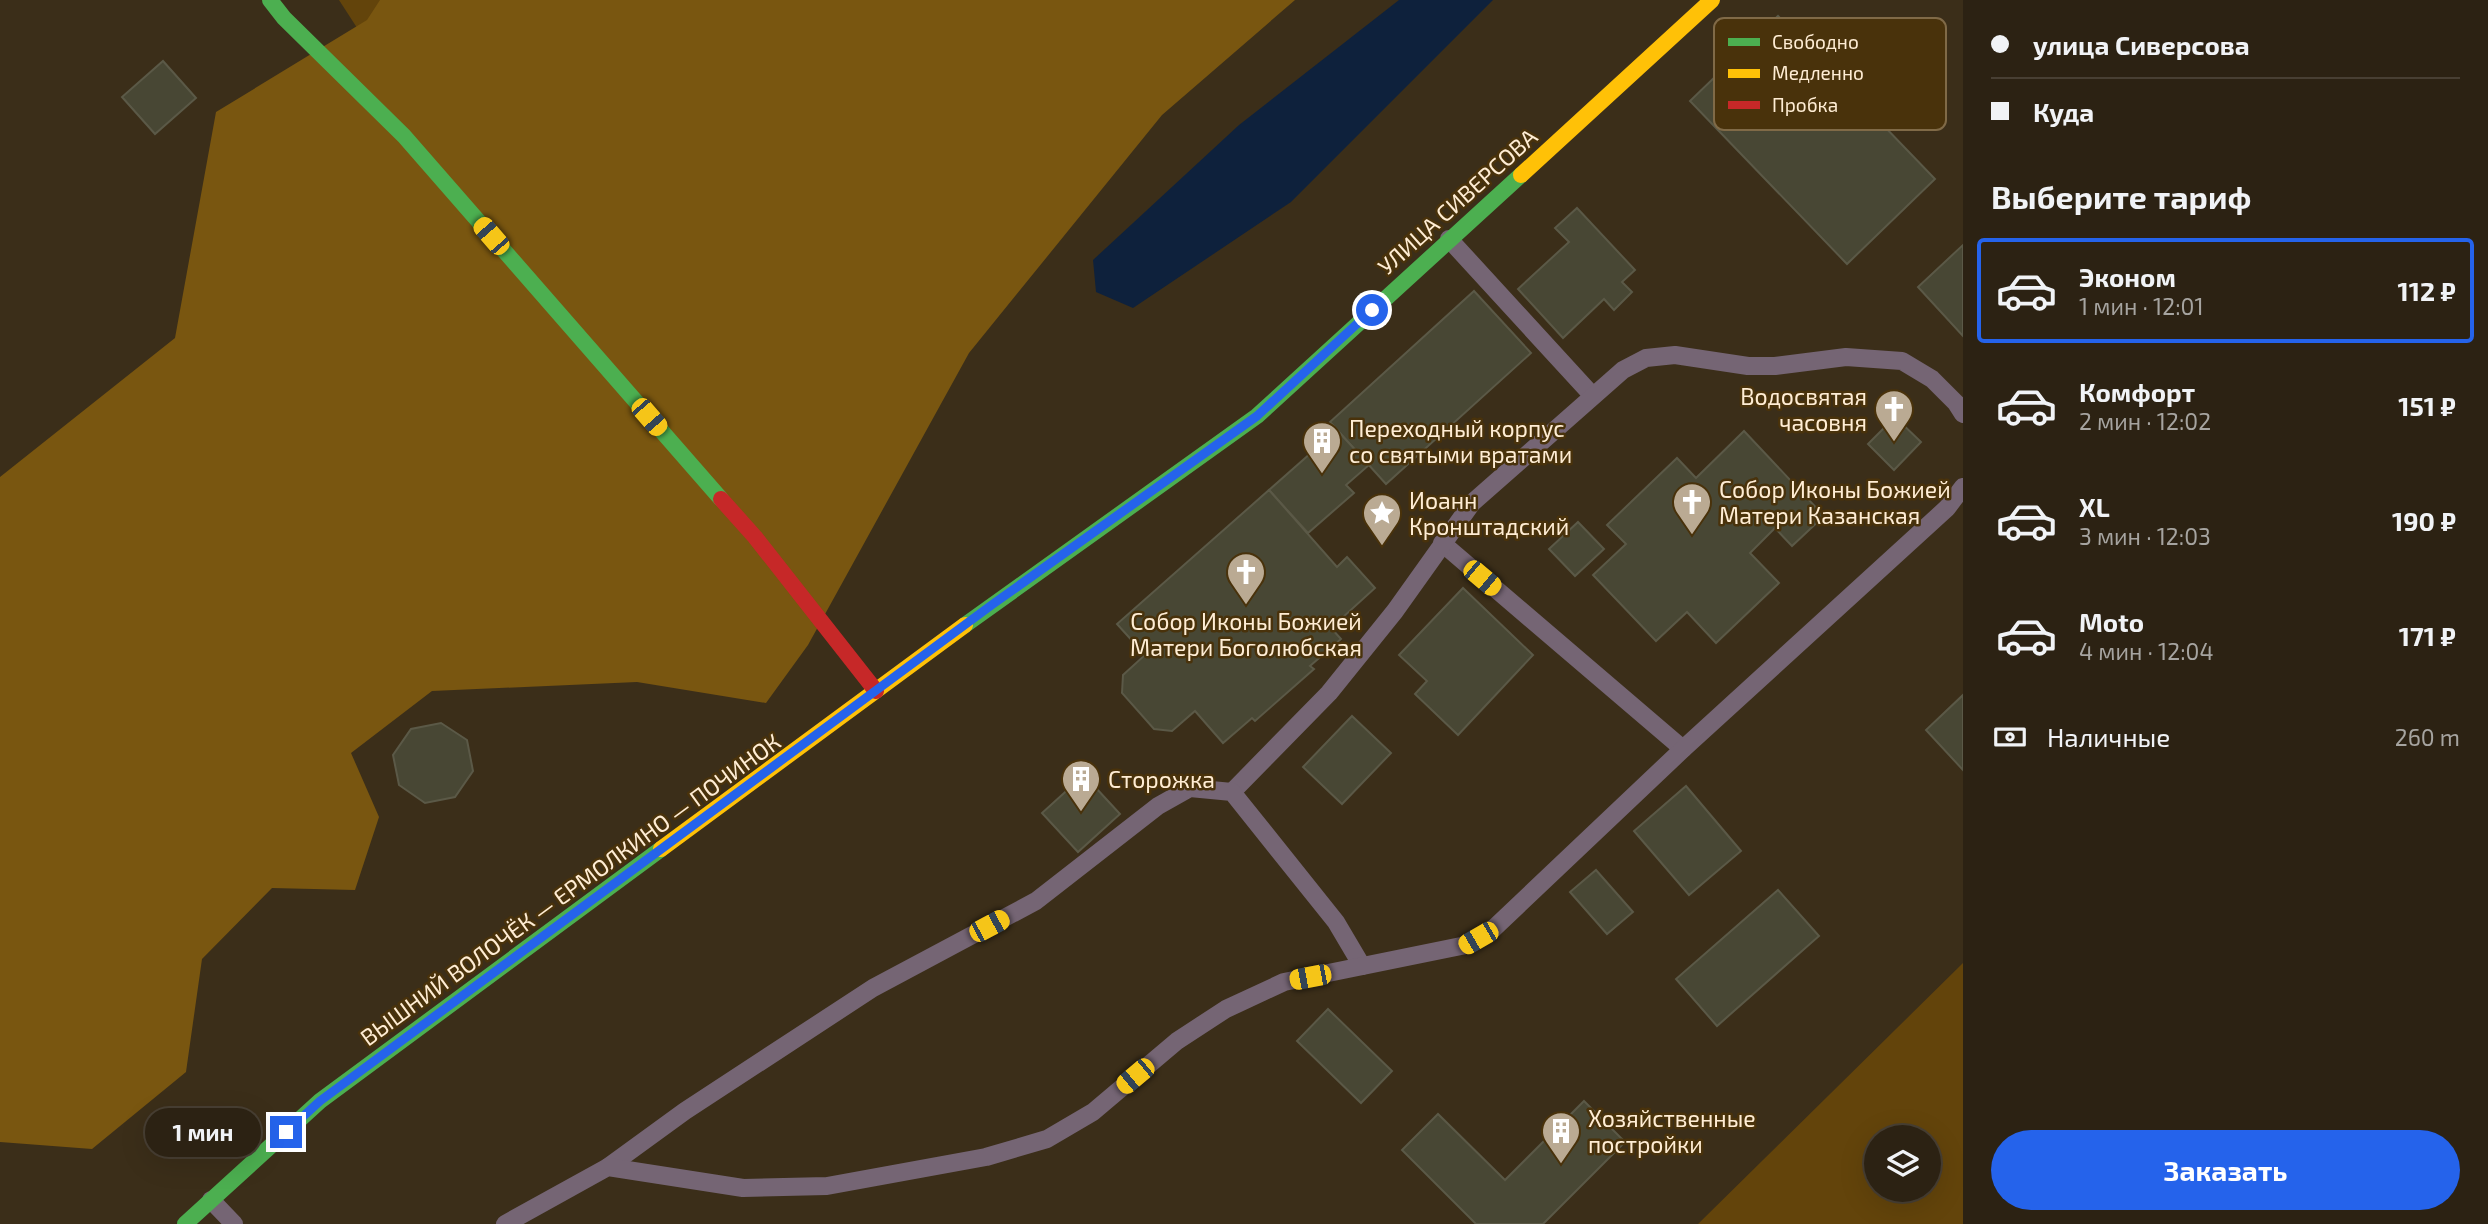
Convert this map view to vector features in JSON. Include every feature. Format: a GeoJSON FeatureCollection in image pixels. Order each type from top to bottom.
{"type":"FeatureCollection","features":[{"type":"Feature","properties":{"kind":"street"},"geometry":{"type":"LineString","coordinates":[[270,0],[284,18],[404,136],[755,537],[876,691]]}},
{"type":"Feature","properties":{"kind":"street","name":"УЛИЦА СИВЕРСОВА"},"geometry":{"type":"LineString","coordinates":[[993,604],[1257,416],[1712,0]]}},
{"type":"Feature","properties":{"kind":"street","name":"ВЫШНИЙ ВОЛОЧЁК — ЕРМОЛКИНО — ПОЧИНОК"},"geometry":{"type":"LineString","coordinates":[[186,1224],[320,1101],[993,604]]}},
{"type":"Feature","properties":{"kind":"lane"},"geometry":{"type":"LineString","coordinates":[[1449,239],[1592,395]]}},
{"type":"Feature","properties":{"kind":"lane"},"geometry":{"type":"LineString","coordinates":[[1232,792],[1329,693],[1395,611],[1472,503],[1592,395],[1623,370],[1646,358],[1675,355],[1748,366],[1775,366],[1846,357],[1902,361],[1932,379],[1963,414]]}},
{"type":"Feature","properties":{"kind":"lane"},"geometry":{"type":"LineString","coordinates":[[608,1167],[743,1188],[827,1186],[986,1157],[1047,1139],[1093,1112],[1178,1041],[1226,1009],[1284,982],[1466,945],[1491,932],[1683,749],[1947,508],[1963,487]]}},
{"type":"Feature","properties":{"kind":"lane"},"geometry":{"type":"LineString","coordinates":[[1442,543],[1683,749]]}},
{"type":"Feature","properties":{"kind":"lane"},"geometry":{"type":"LineString","coordinates":[[505,1224],[608,1167],[685,1111],[873,988],[1036,901],[1158,806],[1190,789],[1232,792],[1336,922],[1362,967]]}},
{"type":"Feature","properties":{"kind":"lane"},"geometry":{"type":"LineString","coordinates":[[211,1200],[234,1224]]}},
{"type":"Feature","properties":{"kind":"shaded area"},"geometry":{"type":"Polygon","coordinates":[[[339,0],[448,0],[374,54],[339,0]]]}},
{"type":"Feature","properties":{"kind":"shaded area"},"geometry":{"type":"Polygon","coordinates":[[[380,0],[1295,0],[1162,115],[969,353],[808,645],[766,703],[637,682],[432,691],[351,753],[379,817],[355,890],[272,888],[202,959],[186,1072],[92,1149],[0,1142],[0,477],[175,338],[216,112],[367,20],[380,0]]]}},
{"type":"Feature","properties":{"kind":"shaded area"},"geometry":{"type":"Polygon","coordinates":[[[1963,963],[1963,1224],[1698,1224],[1963,963]]]}},
{"type":"Feature","properties":{"kind":"water"},"geometry":{"type":"Polygon","coordinates":[[[1399,0],[1493,0],[1291,202],[1133,308],[1096,292],[1093,260],[1239,125],[1399,0]]]}},
{"type":"Feature","properties":{"kind":"building"},"geometry":{"type":"Polygon","coordinates":[[[163,61],[196,98],[155,134],[122,97],[163,61]]]}},
{"type":"Feature","properties":{"kind":"building"},"geometry":{"type":"Polygon","coordinates":[[[1714,78],[1714,126],[1690,101],[1714,78]]]}},
{"type":"Feature","properties":{"kind":"building"},"geometry":{"type":"Polygon","coordinates":[[[1718,130],[1888,130],[1935,179],[1847,264],[1718,130]]]}},
{"type":"Feature","properties":{"kind":"building"},"geometry":{"type":"Polygon","coordinates":[[[1577,208],[1635,270],[1622,282],[1632,292],[1614,310],[1604,299],[1563,338],[1518,289],[1569,242],[1555,228],[1577,208]]]}},
{"type":"Feature","properties":{"kind":"building"},"geometry":{"type":"Polygon","coordinates":[[[1963,245],[1963,336],[1918,287],[1963,245]]]}},
{"type":"Feature","properties":{"kind":"building"},"geometry":{"type":"Polygon","coordinates":[[[1474,291],[1531,353],[1386,484],[1330,422],[1474,291]]]}},
{"type":"Feature","properties":{"kind":"building","name":"Водосвятая часовня"},"geometry":{"type":"Polygon","coordinates":[[[1895,417],[1921,442],[1894,470],[1868,444],[1895,417]]]}},
{"type":"Feature","properties":{"kind":"building","name":"Переходный корпус со святыми вратами"},"geometry":{"type":"Polygon","coordinates":[[[1337,430],[1369,465],[1346,485],[1354,493],[1308,533],[1269,490],[1337,430]]]}},
{"type":"Feature","properties":{"kind":"building","name":"Собор Иконы Божией Матери Казанская"},"geometry":{"type":"Polygon","coordinates":[[[1744,431],[1824,516],[1792,546],[1775,528],[1750,553],[1779,583],[1716,643],[1687,612],[1656,641],[1593,575],[1626,544],[1607,525],[1677,458],[1696,478],[1744,431]]]}},
{"type":"Feature","properties":{"kind":"building","name":"Собор Иконы Божией Матери Боголюбская"},"geometry":{"type":"Polygon","coordinates":[[[1269,490],[1337,567],[1347,557],[1375,588],[1331,628],[1341,639],[1310,666],[1314,669],[1255,721],[1252,718],[1223,743],[1195,711],[1172,731],[1154,729],[1122,693],[1123,675],[1145,655],[1117,624],[1269,490]]]}},
{"type":"Feature","properties":{"kind":"building"},"geometry":{"type":"Polygon","coordinates":[[[1578,522],[1604,549],[1575,576],[1549,549],[1578,522]]]}},
{"type":"Feature","properties":{"kind":"building"},"geometry":{"type":"Polygon","coordinates":[[[1463,588],[1533,655],[1458,735],[1415,694],[1427,681],[1399,655],[1463,588]]]}},
{"type":"Feature","properties":{"kind":"building"},"geometry":{"type":"Polygon","coordinates":[[[1963,695],[1963,770],[1926,730],[1963,695]]]}},
{"type":"Feature","properties":{"kind":"building"},"geometry":{"type":"Polygon","coordinates":[[[1352,716],[1391,753],[1342,804],[1303,767],[1352,716]]]}},
{"type":"Feature","properties":{"kind":"building"},"geometry":{"type":"Polygon","coordinates":[[[441,723],[467,740],[473,771],[455,797],[425,803],[399,785],[393,755],[411,729],[441,723]]]}},
{"type":"Feature","properties":{"kind":"building","name":"Сторожка"},"geometry":{"type":"Polygon","coordinates":[[[1084,775],[1120,814],[1078,852],[1042,813],[1084,775]]]}},
{"type":"Feature","properties":{"kind":"building"},"geometry":{"type":"Polygon","coordinates":[[[1686,786],[1741,851],[1689,895],[1634,831],[1686,786]]]}},
{"type":"Feature","properties":{"kind":"building"},"geometry":{"type":"Polygon","coordinates":[[[1596,870],[1633,912],[1607,934],[1570,892],[1596,870]]]}},
{"type":"Feature","properties":{"kind":"building"},"geometry":{"type":"Polygon","coordinates":[[[1778,890],[1819,936],[1717,1026],[1676,979],[1778,890]]]}},
{"type":"Feature","properties":{"kind":"building"},"geometry":{"type":"Polygon","coordinates":[[[1328,1009],[1392,1071],[1361,1103],[1297,1041],[1328,1009]]]}},
{"type":"Feature","properties":{"kind":"building","name":"Хозяйственные постройки"},"geometry":{"type":"Polygon","coordinates":[[[1584,1101],[1625,1142],[1543,1224],[1476,1224],[1402,1150],[1438,1114],[1505,1180],[1584,1101]]]}},
{"type":"Feature","properties":{"kind":"traffic: fast"},"geometry":{"type":"LineString","coordinates":[[270,0],[284,18],[404,136],[721,499]]}},
{"type":"Feature","properties":{"kind":"traffic: fast"},"geometry":{"type":"LineString","coordinates":[[965,625],[1257,416],[1521,175]]}},
{"type":"Feature","properties":{"kind":"traffic: fast"},"geometry":{"type":"LineString","coordinates":[[185,1224],[320,1101],[661,849]]}},
{"type":"Feature","properties":{"kind":"traffic: slow"},"geometry":{"type":"LineString","coordinates":[[1521,175],[1712,0]]}},
{"type":"Feature","properties":{"kind":"traffic: slow"},"geometry":{"type":"LineString","coordinates":[[661,849],[965,625]]}},
{"type":"Feature","properties":{"kind":"traffic: jam"},"geometry":{"type":"LineString","coordinates":[[721,499],[755,537],[876,691]]}},
{"type":"Feature","properties":{"kind":"place","name":"Водосвятая часовня"},"geometry":{"type":"Point","coordinates":[1894,443]}},
{"type":"Feature","properties":{"kind":"place","name":"Переходный корпус со святыми вратами"},"geometry":{"type":"Point","coordinates":[1322,475]}},
{"type":"Feature","properties":{"kind":"place","name":"Собор Иконы Божией Матери Казанская"},"geometry":{"type":"Point","coordinates":[1692,536]}},
{"type":"Feature","properties":{"kind":"place","name":"Иоанн Кронштадский"},"geometry":{"type":"Point","coordinates":[1382,547]}},
{"type":"Feature","properties":{"kind":"place","name":"Собор Иконы Божией Матери Боголюбская"},"geometry":{"type":"Point","coordinates":[1246,606]}},
{"type":"Feature","properties":{"kind":"place","name":"Сторожка"},"geometry":{"type":"Point","coordinates":[1081,813]}},
{"type":"Feature","properties":{"kind":"place","name":"Хозяйственные постройки"},"geometry":{"type":"Point","coordinates":[1561,1165]}},
{"type":"Feature","properties":{"kind":"route"},"geometry":{"type":"LineString","coordinates":[[286,1132],[320,1101],[993,604],[1257,416],[1372,310]]}}]}
